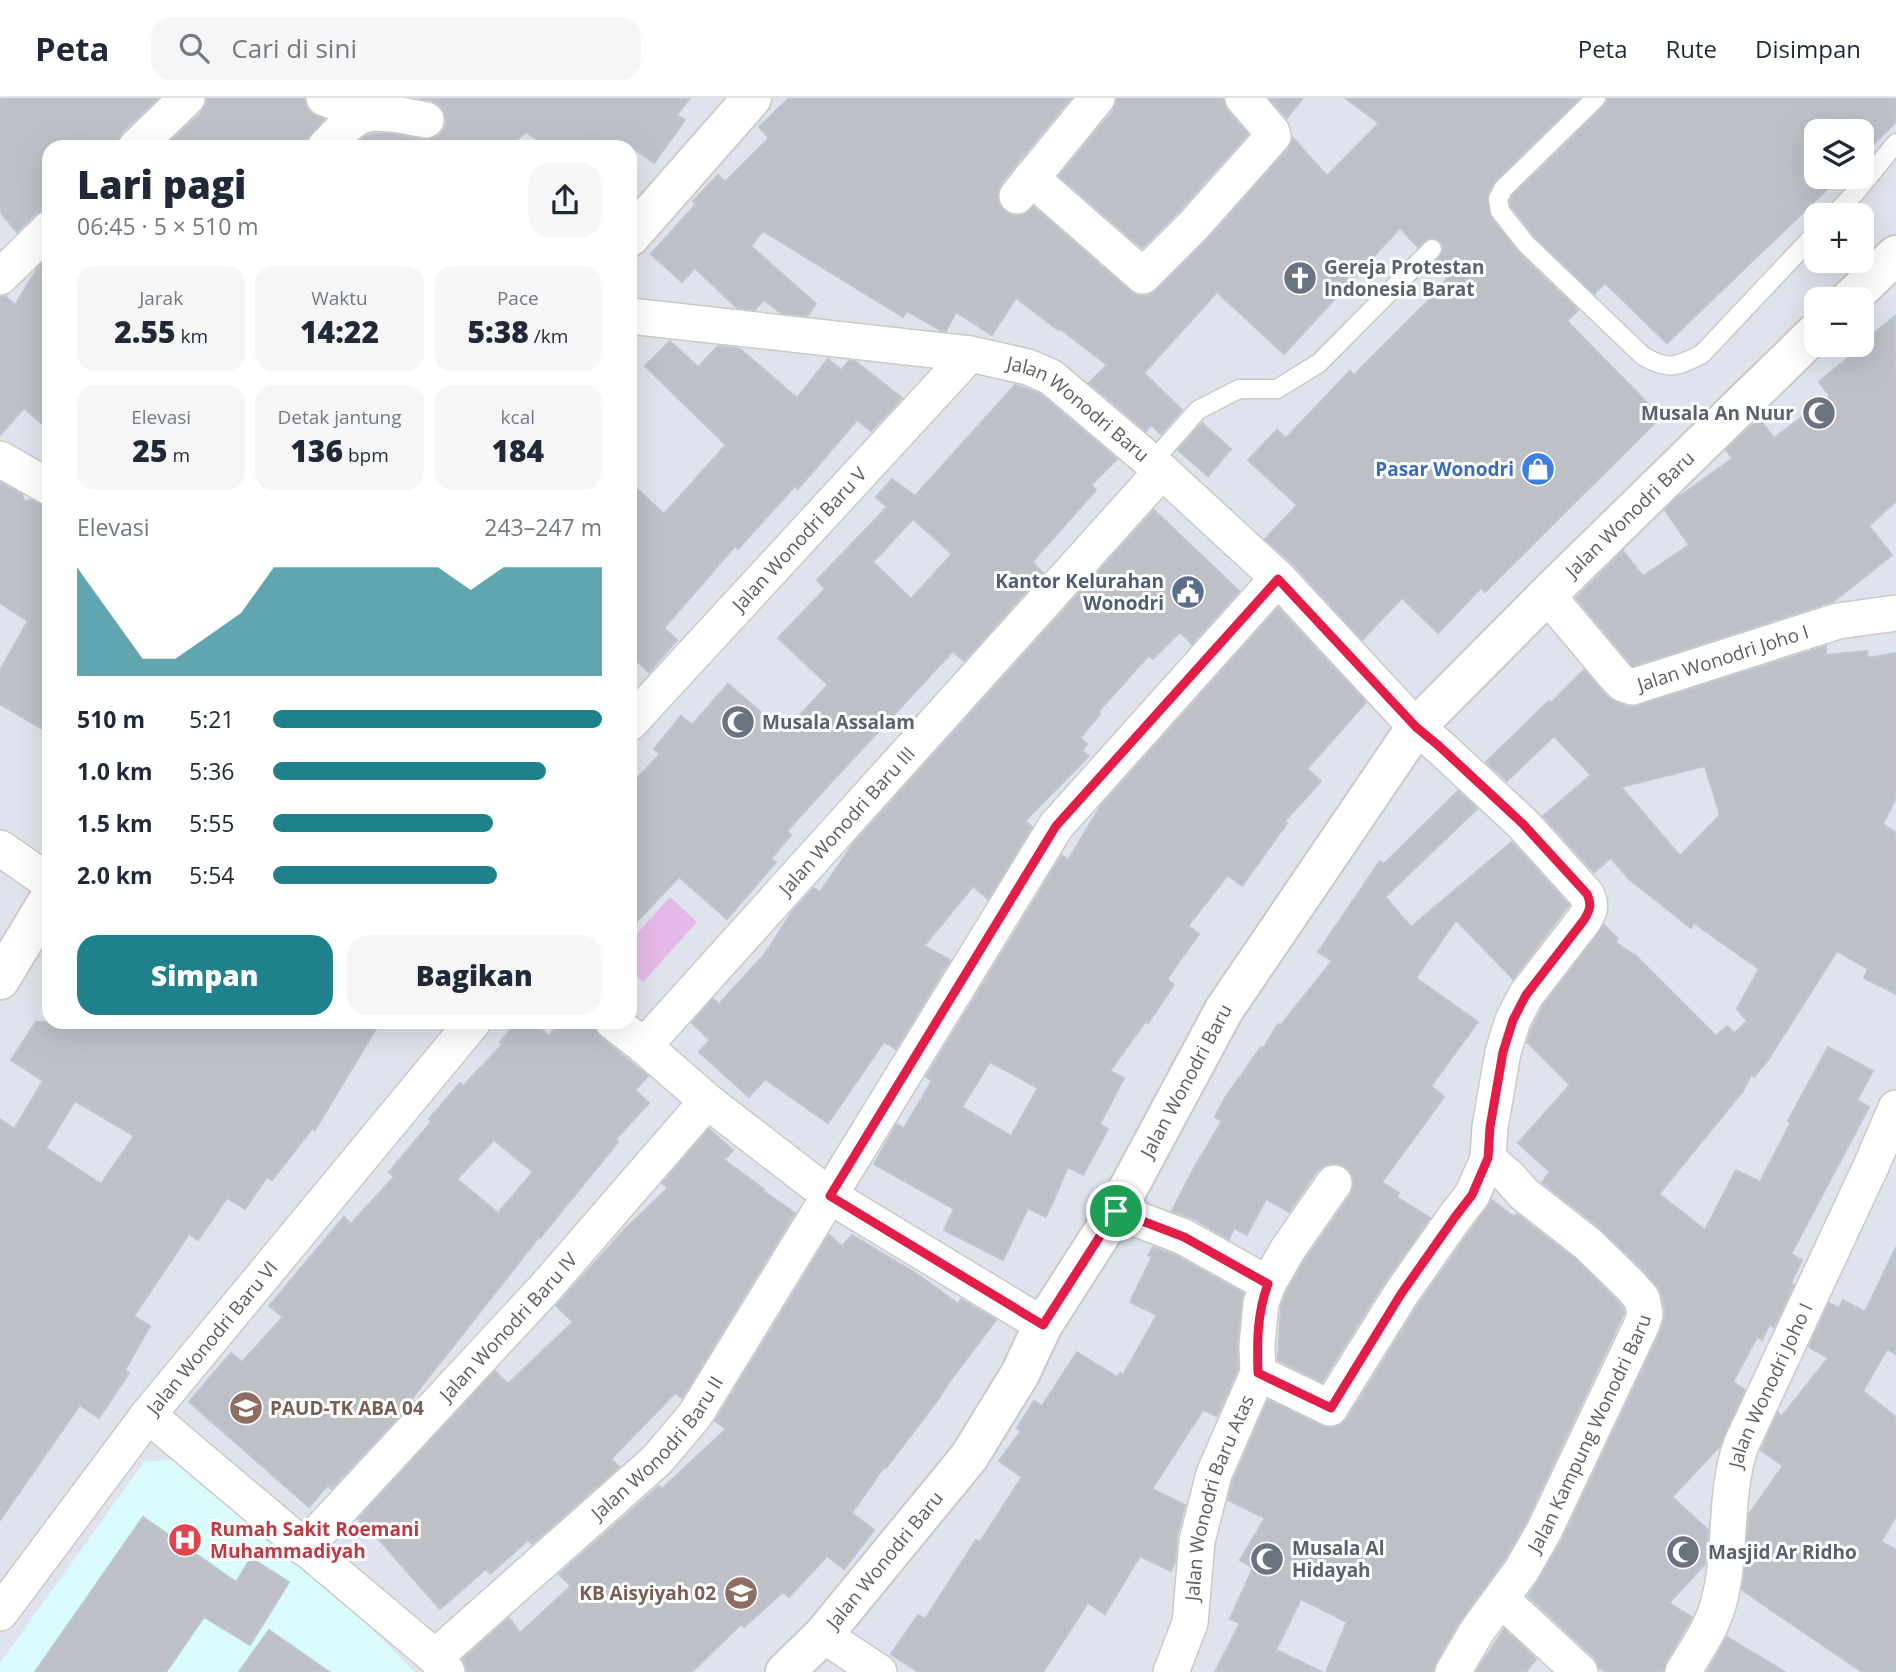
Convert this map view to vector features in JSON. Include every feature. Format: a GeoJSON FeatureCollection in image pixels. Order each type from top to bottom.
{"type":"FeatureCollection","features":[{"type":"Feature","properties":{"kind":"street"},"geometry":{"type":"LineString","coordinates":[[143,140],[187,98]]}},
{"type":"Feature","properties":{"kind":"street"},"geometry":{"type":"LineString","coordinates":[[324,98],[366,114],[393,114],[429,122]]}},
{"type":"Feature","properties":{"kind":"street"},"geometry":{"type":"LineString","coordinates":[[637,229],[752,98]]}},
{"type":"Feature","properties":{"kind":"street"},"geometry":{"type":"LineString","coordinates":[[1097,98],[1024,188],[1143,276],[1194,225],[1273,136],[1243,98]]}},
{"type":"Feature","properties":{"kind":"street"},"geometry":{"type":"LineString","coordinates":[[332,140],[347,125],[366,114]]}},
{"type":"Feature","properties":{"kind":"street"},"geometry":{"type":"LineString","coordinates":[[0,277],[42,236]]}},
{"type":"Feature","properties":{"kind":"street"},"geometry":{"type":"LineString","coordinates":[[1863,287],[1896,255]]}},
{"type":"Feature","properties":{"kind":"street","name":"Jalan Wonodri Baru"},"geometry":{"type":"LineString","coordinates":[[637,317],[970,354],[1028,367],[1051,377],[1157,466],[1278,579],[1416,727]]}},
{"type":"Feature","properties":{"kind":"street","name":"Jalan Wonodri Baru"},"geometry":{"type":"LineString","coordinates":[[785,1672],[823,1635],[970,1457],[1020,1374],[1043,1325],[1116,1211],[1224,1010],[1416,727],[1804,344]]}},
{"type":"Feature","properties":{"kind":"street","name":"Jalan Wonodri Baru V"},"geometry":{"type":"LineString","coordinates":[[637,715],[970,354]]}},
{"type":"Feature","properties":{"kind":"street"},"geometry":{"type":"LineString","coordinates":[[0,459],[42,480]]}},
{"type":"Feature","properties":{"kind":"street","name":"Jalan Wonodri Baru III"},"geometry":{"type":"LineString","coordinates":[[644,1046],[1157,466]]}},
{"type":"Feature","properties":{"kind":"street","name":"Jalan Wonodri Baru II"},"geometry":{"type":"LineString","coordinates":[[441,1665],[657,1460],[695,1415],[1056,826],[1278,579]]}},
{"type":"Feature","properties":{"kind":"street","name":"Jalan Wonodri Joho I"},"geometry":{"type":"LineString","coordinates":[[1548,596],[1616,677],[1623,684],[1632,687],[1838,621],[1896,613]]}},
{"type":"Feature","properties":{"kind":"street"},"geometry":{"type":"LineString","coordinates":[[1258,1373],[1331,1408],[1401,1294],[1472,1195],[1488,1158],[1490,1127],[1503,1052],[1513,1020],[1526,995],[1590,909],[1591,902],[1587,894],[1523,824],[1416,727]]}},
{"type":"Feature","properties":{"kind":"street"},"geometry":{"type":"LineString","coordinates":[[0,848],[42,878]]}},
{"type":"Feature","properties":{"kind":"street"},"geometry":{"type":"LineString","coordinates":[[0,980],[42,911]]}},
{"type":"Feature","properties":{"kind":"street","name":"Jalan Wonodri Baru VI"},"geometry":{"type":"LineString","coordinates":[[441,1665],[148,1415],[468,1029]]}},
{"type":"Feature","properties":{"kind":"street"},"geometry":{"type":"LineString","coordinates":[[622,1029],[707,1101],[830,1196],[1043,1325]]}},
{"type":"Feature","properties":{"kind":"street","name":"Jalan Wonodri Baru IV"},"geometry":{"type":"LineString","coordinates":[[304,1548],[545,1287],[707,1101]]}},
{"type":"Feature","properties":{"kind":"street","name":"Jalan Wonodri Joho I"},"geometry":{"type":"LineString","coordinates":[[1683,1672],[1712,1625],[1723,1586],[1731,1478],[1741,1445],[1896,1108]]}},
{"type":"Feature","properties":{"kind":"street","name":"Jalan Kampung Wonodri Baru"},"geometry":{"type":"LineString","coordinates":[[1453,1672],[1477,1631],[1521,1571],[1544,1531],[1642,1324],[1644,1314],[1642,1299],[1631,1286],[1588,1244],[1524,1194],[1488,1158]]}},
{"type":"Feature","properties":{"kind":"street","name":"Jalan Wonodri Baru Atas"},"geometry":{"type":"LineString","coordinates":[[1171,1672],[1190,1623],[1198,1541],[1214,1474],[1258,1373],[1257,1346],[1261,1303],[1268,1284],[1288,1249],[1334,1183]]}},
{"type":"Feature","properties":{"kind":"street"},"geometry":{"type":"LineString","coordinates":[[1116,1211],[1184,1237],[1268,1284]]}},
{"type":"Feature","properties":{"kind":"street"},"geometry":{"type":"LineString","coordinates":[[0,1613],[148,1415]]}},
{"type":"Feature","properties":{"kind":"street"},"geometry":{"type":"LineString","coordinates":[[1501,1599],[1580,1672]]}},
{"type":"Feature","properties":{"kind":"street"},"geometry":{"type":"LineString","coordinates":[[823,1635],[879,1672]]}},
{"type":"Feature","properties":{"kind":"lane"},"geometry":{"type":"LineString","coordinates":[[1596,98],[1503,189],[1499,199],[1500,211],[1527,244],[1643,356],[1660,365],[1681,364],[1702,354],[1804,246]]}},
{"type":"Feature","properties":{"kind":"lane"},"geometry":{"type":"LineString","coordinates":[[1845,203],[1896,143]]}},
{"type":"Feature","properties":{"kind":"lane"},"geometry":{"type":"LineString","coordinates":[[1157,466],[1198,410],[1239,389],[1277,389],[1319,363],[1432,249]]}},
{"type":"Feature","properties":{"kind":"shaded area"},"geometry":{"type":"Polygon","coordinates":[[[670,897],[697,922],[643,982],[637,976],[637,933],[670,897]]]}},
{"type":"Feature","properties":{"kind":"shaded area","name":"Rumah Sakit Roemani Muhammadiyah"},"geometry":{"type":"Polygon","coordinates":[[[177,1459],[319,1577],[415,1672],[0,1672],[0,1663],[144,1462],[177,1459]]]}},
{"type":"Feature","properties":{"kind":"building"},"geometry":{"type":"Polygon","coordinates":[[[0,98],[158,98],[122,132],[118,140],[42,140],[42,210],[17,232],[0,212],[0,98]]]}},
{"type":"Feature","properties":{"kind":"building"},"geometry":{"type":"Polygon","coordinates":[[[207,98],[304,98],[309,111],[324,119],[306,140],[172,140],[201,113],[207,98]]]}},
{"type":"Feature","properties":{"kind":"building"},"geometry":{"type":"Polygon","coordinates":[[[418,98],[690,98],[677,115],[685,120],[654,163],[637,151],[637,140],[538,140],[526,132],[516,140],[423,140],[441,134],[446,125],[445,113],[439,105],[418,98]]]}},
{"type":"Feature","properties":{"kind":"building"},"geometry":{"type":"Polygon","coordinates":[[[789,98],[1071,98],[1001,183],[997,192],[998,202],[1005,212],[1014,216],[1025,214],[1034,207],[1139,296],[1149,295],[1157,290],[1208,239],[1288,149],[1293,138],[1327,176],[1379,123],[1345,98],[1580,98],[1495,181],[1488,195],[1489,213],[1518,252],[1578,310],[1567,321],[1661,417],[1485,592],[1481,588],[1438,633],[1402,598],[1362,640],[1293,564],[1265,539],[1297,505],[1248,460],[1277,430],[1286,438],[1350,371],[1354,375],[1435,294],[1433,292],[1448,278],[1434,263],[1443,251],[1443,245],[1439,241],[1428,238],[1418,247],[1400,228],[1284,354],[1217,292],[1144,373],[1182,410],[1161,434],[1151,425],[1146,431],[1089,383],[1107,365],[1016,298],[992,335],[956,312],[946,331],[942,331],[907,311],[903,317],[763,231],[751,246],[816,304],[807,316],[781,313],[764,300],[755,310],[737,308],[695,268],[682,282],[651,254],[696,204],[693,201],[718,175],[725,182],[769,138],[759,127],[789,98]]]}},
{"type":"Feature","properties":{"kind":"building"},"geometry":{"type":"Polygon","coordinates":[[[1117,98],[1223,98],[1227,110],[1248,134],[1142,248],[1059,176],[1113,111],[1117,98]]]}},
{"type":"Feature","properties":{"kind":"building"},"geometry":{"type":"Polygon","coordinates":[[[1269,98],[1303,98],[1287,118],[1269,98]]]}},
{"type":"Feature","properties":{"kind":"building"},"geometry":{"type":"Polygon","coordinates":[[[1607,98],[1896,98],[1896,122],[1874,143],[1874,119],[1804,119],[1804,189],[1827,189],[1813,203],[1804,203],[1804,212],[1667,343],[1605,283],[1594,294],[1534,236],[1511,206],[1512,196],[1604,106],[1607,98]]]}},
{"type":"Feature","properties":{"kind":"building"},"geometry":{"type":"Polygon","coordinates":[[[373,134],[392,134],[423,140],[361,140],[373,134]]]}},
{"type":"Feature","properties":{"kind":"building"},"geometry":{"type":"Polygon","coordinates":[[[42,264],[42,424],[24,408],[0,435],[0,297],[5,296],[15,305],[42,264]]]}},
{"type":"Feature","properties":{"kind":"building"},"geometry":{"type":"Polygon","coordinates":[[[1896,315],[1896,501],[1869,526],[1892,555],[1834,601],[1633,666],[1576,598],[1623,551],[1643,576],[1689,545],[1665,510],[1733,458],[1726,450],[1759,419],[1774,438],[1830,396],[1819,382],[1849,357],[1874,357],[1874,333],[1896,315]]]}},
{"type":"Feature","properties":{"kind":"building"},"geometry":{"type":"Polygon","coordinates":[[[670,341],[698,367],[718,346],[740,349],[797,398],[828,359],[841,370],[849,361],[855,361],[902,398],[871,431],[857,420],[798,489],[795,486],[738,549],[735,546],[664,628],[677,640],[649,672],[637,661],[637,489],[664,514],[726,445],[645,366],[670,341]]]}},
{"type":"Feature","properties":{"kind":"building"},"geometry":{"type":"Polygon","coordinates":[[[1015,385],[1040,394],[1117,459],[1091,485],[1096,490],[1032,562],[1043,573],[964,661],[953,651],[825,789],[787,831],[791,835],[771,859],[776,862],[727,919],[679,877],[637,922],[637,779],[660,754],[654,749],[681,716],[692,725],[728,684],[784,732],[828,685],[778,638],[825,589],[817,580],[887,507],[876,497],[892,479],[915,496],[1015,385]],[[913,519],[873,562],[911,599],[952,554],[913,519]]]}},
{"type":"Feature","properties":{"kind":"building"},"geometry":{"type":"Polygon","coordinates":[[[1202,423],[1231,449],[1208,476],[1178,450],[1202,423]]]}},
{"type":"Feature","properties":{"kind":"building"},"geometry":{"type":"Polygon","coordinates":[[[0,482],[22,495],[24,501],[32,500],[42,504],[42,729],[0,704],[0,670],[28,621],[0,603],[0,482]]]}},
{"type":"Feature","properties":{"kind":"building"},"geometry":{"type":"Polygon","coordinates":[[[1154,510],[1239,591],[1192,644],[1180,632],[1153,659],[1149,655],[1098,712],[1100,714],[1080,738],[1087,744],[1082,751],[1089,756],[1025,821],[1032,827],[988,899],[973,886],[924,946],[950,960],[896,1049],[884,1042],[828,1123],[765,1079],[749,1097],[699,1052],[710,1040],[692,1023],[713,999],[719,1004],[764,955],[792,912],[814,888],[820,892],[853,844],[1154,510]]]}},
{"type":"Feature","properties":{"kind":"building"},"geometry":{"type":"Polygon","coordinates":[[[1278,608],[1366,702],[1307,769],[1321,781],[1285,821],[1287,823],[1242,886],[1228,875],[1188,926],[1199,934],[1167,979],[1174,985],[1110,1071],[1124,1078],[1100,1124],[1108,1129],[1083,1175],[1068,1167],[1046,1217],[1028,1208],[1003,1260],[944,1230],[954,1209],[874,1164],[897,1124],[904,1128],[932,1081],[926,1077],[1062,855],[1068,860],[1100,807],[1278,608]],[[990,1062],[962,1107],[1011,1136],[1038,1088],[990,1062]]]}},
{"type":"Feature","properties":{"kind":"building"},"geometry":{"type":"Polygon","coordinates":[[[1826,646],[1826,655],[1867,651],[1868,658],[1896,653],[1896,798],[1883,824],[1896,833],[1896,994],[1864,978],[1868,969],[1837,951],[1768,1060],[1754,1077],[1751,1075],[1743,1091],[1659,1194],[1705,1230],[1736,1170],[1760,1182],[1791,1122],[1788,1121],[1828,1047],[1873,1071],[1857,1100],[1869,1107],[1791,1254],[1802,1260],[1791,1283],[1794,1285],[1774,1327],[1769,1325],[1762,1340],[1757,1337],[1733,1382],[1745,1390],[1720,1446],[1672,1497],[1708,1530],[1705,1564],[1669,1603],[1692,1617],[1663,1672],[1606,1672],[1599,1668],[1594,1657],[1528,1596],[1562,1540],[1660,1333],[1665,1310],[1658,1287],[1646,1273],[1600,1228],[1542,1182],[1550,1172],[1518,1143],[1570,1085],[1527,1042],[1543,1006],[1604,925],[1618,939],[1615,942],[1636,956],[1716,1036],[1727,1026],[1735,1033],[1747,1021],[1737,1009],[1759,969],[1694,923],[1691,928],[1629,879],[1611,858],[1594,872],[1543,816],[1591,775],[1554,736],[1507,781],[1486,762],[1584,670],[1609,699],[1626,706],[1637,706],[1826,646]],[[1705,766],[1621,787],[1680,856],[1720,815],[1705,766]]]}},
{"type":"Feature","properties":{"kind":"building"},"geometry":{"type":"Polygon","coordinates":[[[1458,791],[1477,809],[1385,897],[1411,927],[1512,842],[1569,905],[1513,979],[1456,920],[1416,978],[1478,1022],[1431,1086],[1444,1097],[1382,1182],[1399,1193],[1397,1197],[1430,1218],[1384,1283],[1322,1382],[1278,1360],[1281,1307],[1305,1260],[1351,1194],[1354,1184],[1346,1167],[1335,1163],[1325,1165],[1317,1171],[1289,1212],[1266,1199],[1247,1235],[1234,1228],[1229,1239],[1194,1219],[1172,1211],[1222,1121],[1215,1117],[1225,1098],[1261,1047],[1263,1049],[1278,1024],[1280,1026],[1332,961],[1318,952],[1380,861],[1384,864],[1458,791]]]}},
{"type":"Feature","properties":{"kind":"building"},"geometry":{"type":"Polygon","coordinates":[[[36,1022],[42,1022],[42,1029],[376,1029],[315,1130],[313,1128],[272,1180],[267,1177],[245,1209],[227,1198],[198,1240],[189,1234],[134,1316],[150,1326],[125,1370],[129,1373],[99,1418],[80,1405],[0,1520],[0,1119],[14,1129],[43,1081],[11,1060],[36,1022]],[[75,1101],[46,1148],[101,1184],[134,1136],[75,1101]]]}},
{"type":"Feature","properties":{"kind":"building"},"geometry":{"type":"Polygon","coordinates":[[[511,1029],[541,1029],[549,1036],[555,1029],[595,1029],[601,1038],[648,1076],[635,1090],[649,1103],[615,1140],[618,1142],[539,1237],[404,1411],[331,1489],[328,1485],[309,1507],[189,1402],[231,1353],[242,1362],[283,1317],[269,1306],[344,1217],[351,1224],[394,1177],[389,1172],[432,1121],[429,1119],[460,1083],[463,1086],[503,1044],[500,1042],[511,1029]],[[494,1140],[457,1179],[498,1213],[533,1172],[494,1140]]]}},
{"type":"Feature","properties":{"kind":"building"},"geometry":{"type":"Polygon","coordinates":[[[709,1129],[733,1150],[724,1160],[795,1213],[682,1398],[675,1393],[611,1459],[619,1467],[532,1544],[528,1540],[490,1574],[486,1569],[440,1609],[358,1519],[495,1371],[508,1384],[573,1322],[556,1306],[624,1230],[668,1188],[662,1183],[709,1129]]]}},
{"type":"Feature","properties":{"kind":"building"},"geometry":{"type":"Polygon","coordinates":[[[1492,1200],[1514,1217],[1517,1214],[1575,1259],[1616,1300],[1624,1313],[1526,1522],[1504,1560],[1460,1621],[1433,1672],[1326,1672],[1347,1622],[1301,1599],[1276,1650],[1322,1672],[1215,1672],[1240,1623],[1230,1619],[1253,1568],[1240,1560],[1265,1518],[1228,1500],[1233,1481],[1268,1400],[1322,1426],[1331,1428],[1341,1425],[1418,1305],[1492,1200]]]}},
{"type":"Feature","properties":{"kind":"building"},"geometry":{"type":"Polygon","coordinates":[[[829,1235],[842,1246],[852,1235],[920,1276],[958,1304],[961,1299],[996,1320],[852,1513],[874,1530],[844,1569],[827,1556],[789,1597],[783,1592],[744,1627],[741,1624],[692,1672],[467,1672],[463,1659],[509,1618],[520,1633],[571,1586],[559,1574],[659,1486],[662,1489],[726,1429],[715,1421],[829,1235]]]}},
{"type":"Feature","properties":{"kind":"building"},"geometry":{"type":"Polygon","coordinates":[[[1153,1247],[1175,1255],[1243,1293],[1237,1344],[1238,1369],[1217,1416],[1203,1410],[1152,1489],[1185,1505],[1171,1571],[1140,1556],[1105,1614],[1088,1603],[1043,1672],[918,1672],[891,1654],[918,1615],[925,1619],[976,1540],[980,1542],[1022,1477],[999,1461],[1021,1431],[1017,1428],[1034,1401],[1042,1406],[1077,1352],[1117,1377],[1120,1373],[1123,1375],[1157,1315],[1130,1302],[1152,1257],[1148,1255],[1153,1247]]]}},
{"type":"Feature","properties":{"kind":"building"},"geometry":{"type":"Polygon","coordinates":[[[1896,1247],[1896,1354],[1887,1349],[1863,1391],[1896,1417],[1896,1516],[1881,1542],[1896,1550],[1896,1672],[1862,1672],[1742,1590],[1749,1514],[1783,1466],[1761,1450],[1778,1413],[1782,1416],[1828,1358],[1809,1347],[1829,1303],[1839,1308],[1843,1300],[1865,1312],[1896,1247]]]}},
{"type":"Feature","properties":{"kind":"building"},"geometry":{"type":"Polygon","coordinates":[[[143,1517],[236,1582],[251,1558],[289,1582],[250,1645],[204,1617],[166,1672],[35,1672],[143,1517]]]}},
{"type":"Feature","properties":{"kind":"building"},"geometry":{"type":"Polygon","coordinates":[[[1504,1629],[1536,1659],[1526,1672],[1476,1672],[1504,1629]]]}},
{"type":"Feature","properties":{"kind":"building"},"geometry":{"type":"Polygon","coordinates":[[[269,1630],[329,1672],[239,1672],[269,1630]]]}},
{"type":"Feature","properties":{"kind":"building"},"geometry":{"type":"Polygon","coordinates":[[[1727,1637],[1785,1672],[1707,1672],[1727,1637]]]}},
{"type":"Feature","properties":{"kind":"place","name":"Gereja Protestan Indonesia Barat"},"geometry":{"type":"Point","coordinates":[1300,278]}},
{"type":"Feature","properties":{"kind":"place","name":"Musala An Nuur"},"geometry":{"type":"Point","coordinates":[1819,413]}},
{"type":"Feature","properties":{"kind":"place","name":"Pasar Wonodri"},"geometry":{"type":"Point","coordinates":[1538,469]}},
{"type":"Feature","properties":{"kind":"place","name":"Kantor Kelurahan Wonodri"},"geometry":{"type":"Point","coordinates":[1188,592]}},
{"type":"Feature","properties":{"kind":"place","name":"Musala Assalam"},"geometry":{"type":"Point","coordinates":[738,722]}},
{"type":"Feature","properties":{"kind":"place","name":"PAUD-TK ABA 04"},"geometry":{"type":"Point","coordinates":[246,1408]}},
{"type":"Feature","properties":{"kind":"place","name":"Rumah Sakit Roemani Muhammadiyah"},"geometry":{"type":"Point","coordinates":[185,1540]}},
{"type":"Feature","properties":{"kind":"place","name":"Masjid Ar Ridho"},"geometry":{"type":"Point","coordinates":[1683,1552]}},
{"type":"Feature","properties":{"kind":"place","name":"Musala Al Hidayah"},"geometry":{"type":"Point","coordinates":[1267,1559]}},
{"type":"Feature","properties":{"kind":"place","name":"KB Aisyiyah 02"},"geometry":{"type":"Point","coordinates":[741,1593]}},
{"type":"Feature","properties":{"kind":"route"},"geometry":{"type":"LineString","coordinates":[[1278,579],[1416,727],[1523,824],[1587,894],[1591,902],[1590,909],[1526,995],[1513,1020],[1497,1085],[1488,1158],[1472,1195],[1401,1294],[1331,1408],[1258,1373],[1258,1323],[1268,1284],[1184,1237],[1116,1211],[1043,1325],[830,1196],[1056,826],[1278,579]]}}]}
